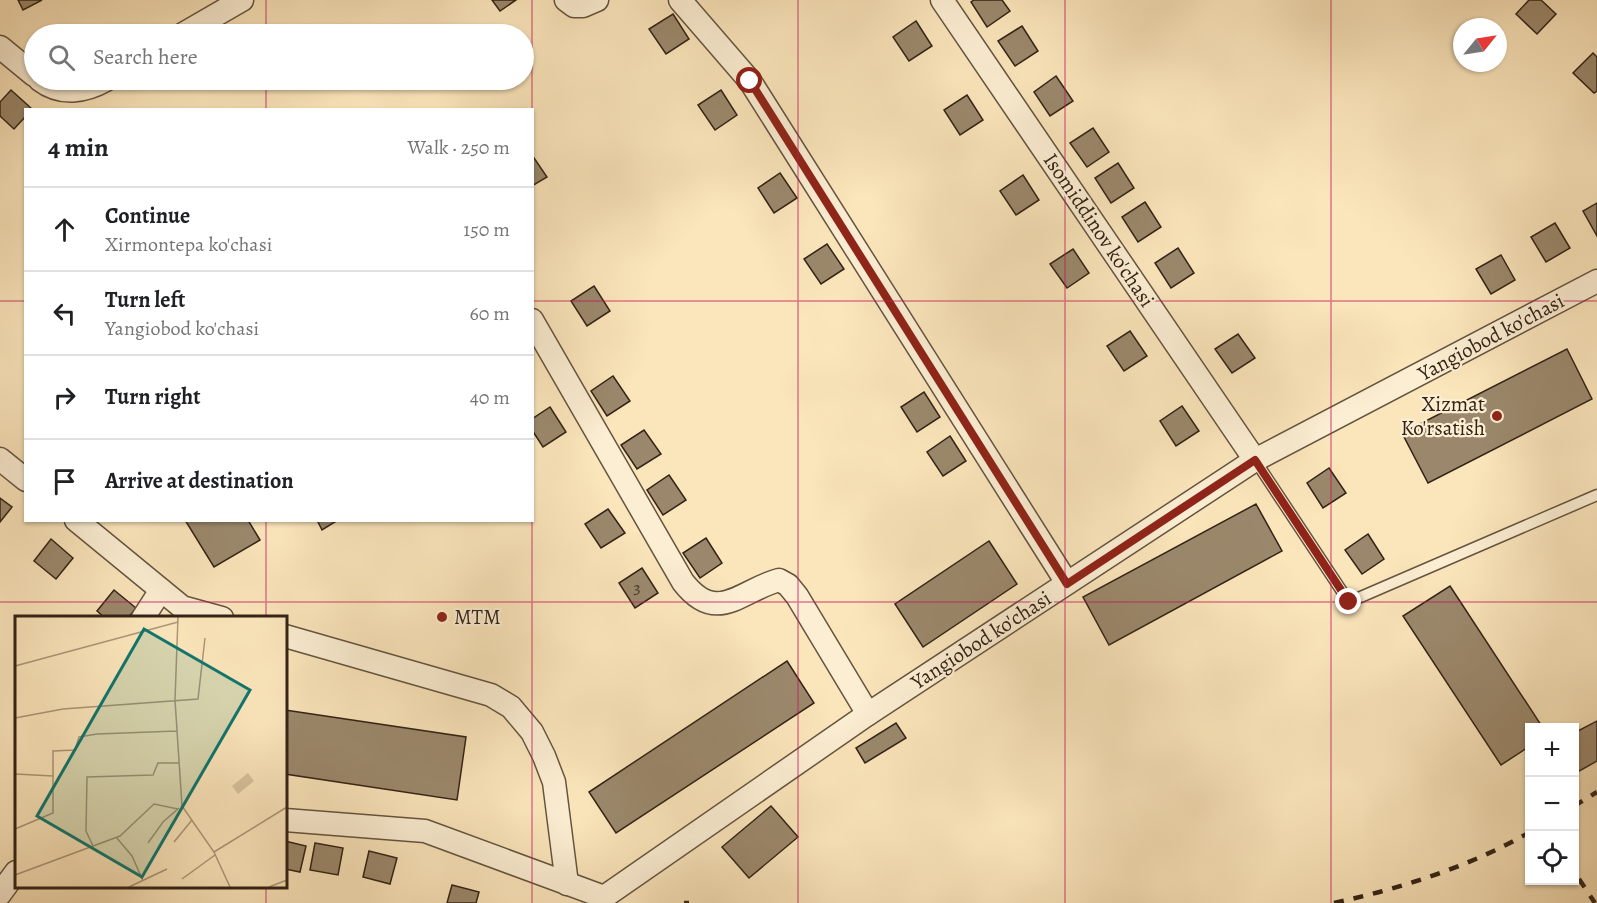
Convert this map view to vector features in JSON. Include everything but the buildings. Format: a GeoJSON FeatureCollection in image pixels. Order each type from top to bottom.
{"type":"FeatureCollection","features":[{"type":"Feature","properties":{"kind":"street"},"geometry":{"type":"LineString","coordinates":[[200,24],[242,0]]}},
{"type":"Feature","properties":{"kind":"street"},"geometry":{"type":"LineString","coordinates":[[566,0],[574,6],[583,6],[597,0]]}},
{"type":"Feature","properties":{"kind":"street"},"geometry":{"type":"LineString","coordinates":[[680,0],[750,81],[1067,584]]}},
{"type":"Feature","properties":{"kind":"street","name":"Isomiddinov ko'chasi"},"geometry":{"type":"LineString","coordinates":[[942,0],[1255,460]]}},
{"type":"Feature","properties":{"kind":"street"},"geometry":{"type":"LineString","coordinates":[[0,47],[24,67]]}},
{"type":"Feature","properties":{"kind":"street"},"geometry":{"type":"LineString","coordinates":[[60,90],[81,90]]}},
{"type":"Feature","properties":{"kind":"street","name":"Yangiobod ko'chasi"},"geometry":{"type":"LineString","coordinates":[[603,900],[868,714],[1255,460],[1597,280]]}},
{"type":"Feature","properties":{"kind":"street"},"geometry":{"type":"LineString","coordinates":[[534,323],[692,594],[702,601],[726,602],[744,597],[779,580],[788,585],[797,596],[868,714]]}},
{"type":"Feature","properties":{"kind":"street"},"geometry":{"type":"LineString","coordinates":[[78,522],[182,607],[215,616]]}},
{"type":"Feature","properties":{"kind":"street"},"geometry":{"type":"LineString","coordinates":[[144,616],[161,590]]}},
{"type":"Feature","properties":{"kind":"street"},"geometry":{"type":"LineString","coordinates":[[286,636],[491,695],[511,707],[532,732],[554,782],[567,884]]}},
{"type":"Feature","properties":{"kind":"street"},"geometry":{"type":"LineString","coordinates":[[286,820],[425,831],[567,884],[603,900]]}},
{"type":"Feature","properties":{"kind":"street"},"geometry":{"type":"LineString","coordinates":[[0,894],[15,873]]}},
{"type":"Feature","properties":{"kind":"lane"},"geometry":{"type":"LineString","coordinates":[[1255,460],[1349,602],[1597,495]]}},
{"type":"Feature","properties":{"kind":"railway"},"geometry":{"type":"LineString","coordinates":[[1579,803],[1597,792]]}},
{"type":"Feature","properties":{"kind":"railway"},"geometry":{"type":"LineString","coordinates":[[1334,903],[1435,875],[1483,856],[1525,835]]}},
{"type":"Feature","properties":{"kind":"railway"},"geometry":{"type":"LineString","coordinates":[[1579,879],[1595,903]]}},
{"type":"Feature","properties":{"kind":"railway"},"geometry":{"type":"LineString","coordinates":[[684,903],[689,903]]}},
{"type":"Feature","properties":{"kind":"place","name":"Xizmat Ko'rsatish"},"geometry":{"type":"Point","coordinates":[1497,416]}},
{"type":"Feature","properties":{"kind":"place","name":"MTM"},"geometry":{"type":"Point","coordinates":[442,617]}},
{"type":"Feature","properties":{"kind":"route"},"geometry":{"type":"LineString","coordinates":[[750,81],[1067,584],[1255,460],[1349,602]]}}]}
